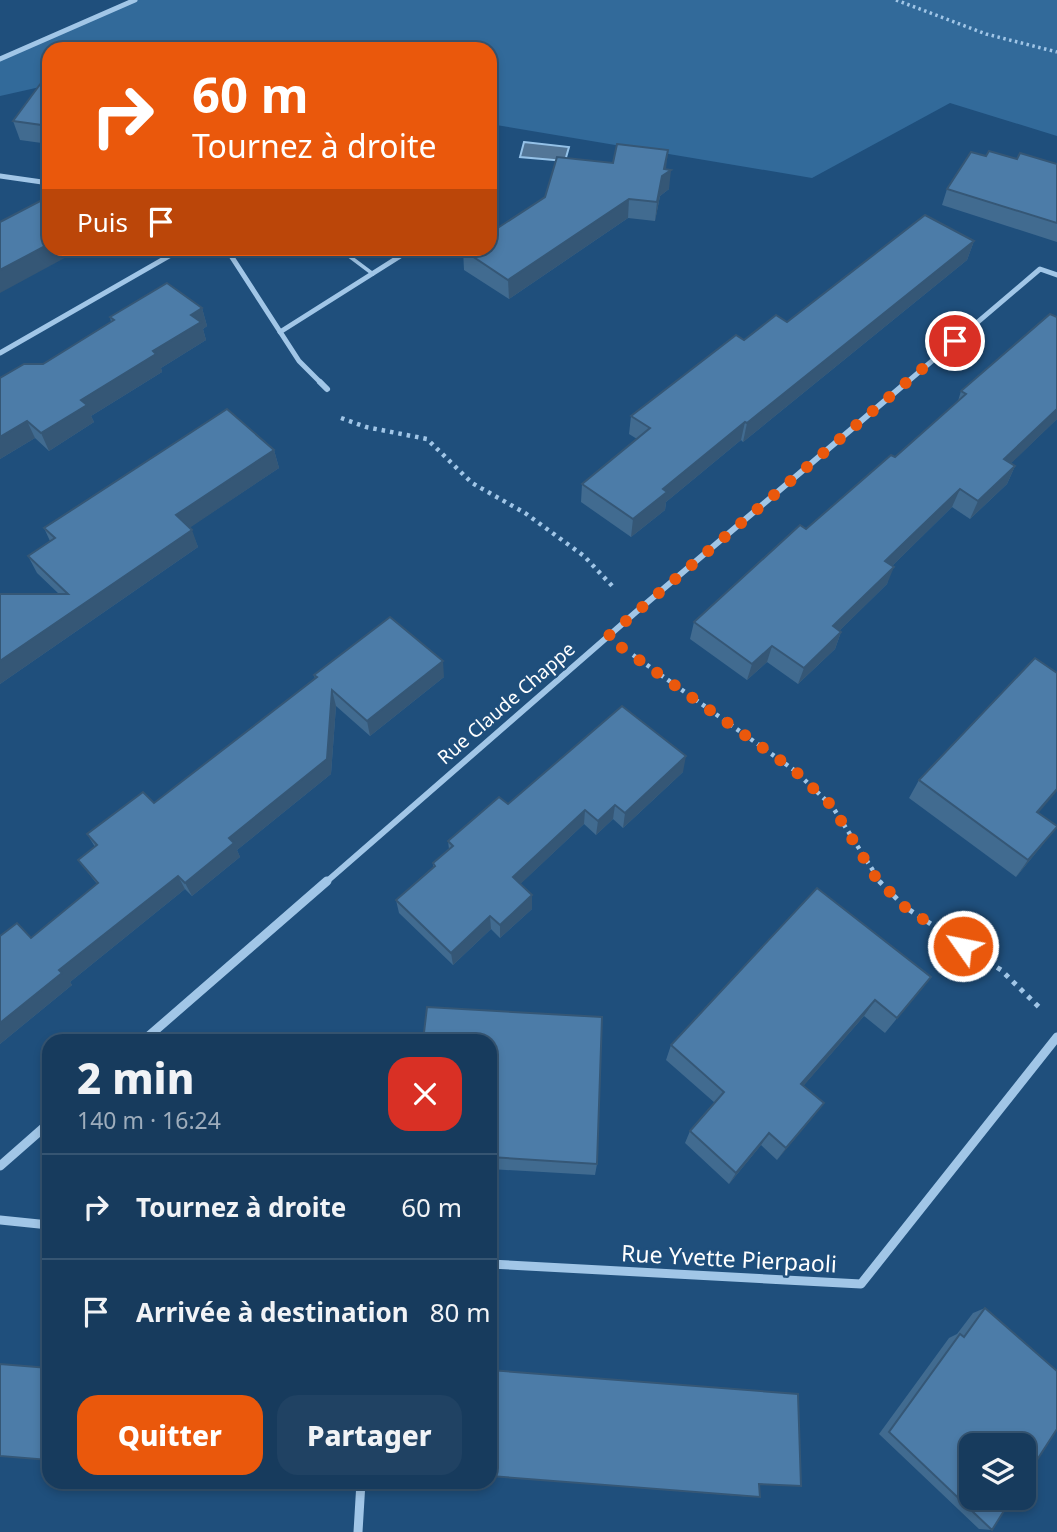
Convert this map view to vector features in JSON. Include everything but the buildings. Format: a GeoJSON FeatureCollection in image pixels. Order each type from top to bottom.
{"type":"FeatureCollection","features":[{"type":"Feature","properties":{"kind":"street"},"geometry":{"type":"LineString","coordinates":[[0,59],[135,0]]}},
{"type":"Feature","properties":{"kind":"street"},"geometry":{"type":"LineString","coordinates":[[0,176],[42,182]]}},
{"type":"Feature","properties":{"kind":"street"},"geometry":{"type":"LineString","coordinates":[[0,353],[169,256]]}},
{"type":"Feature","properties":{"kind":"street"},"geometry":{"type":"LineString","coordinates":[[231,256],[299,361],[327,389]]}},
{"type":"Feature","properties":{"kind":"street"},"geometry":{"type":"LineString","coordinates":[[280,332],[402,256]]}},
{"type":"Feature","properties":{"kind":"street","name":"Rue Claude Chappe"},"geometry":{"type":"LineString","coordinates":[[151,1034],[636,612],[1040,269],[1057,275]]}},
{"type":"Feature","properties":{"kind":"street","name":"Rue Yvette Pierpaoli"},"geometry":{"type":"LineString","coordinates":[[497,1264],[861,1284],[1057,1037]]}},
{"type":"Feature","properties":{"kind":"street"},"geometry":{"type":"LineString","coordinates":[[0,1166],[42,1129]]}},
{"type":"Feature","properties":{"kind":"street"},"geometry":{"type":"LineString","coordinates":[[0,1220],[42,1223]]}},
{"type":"Feature","properties":{"kind":"street"},"geometry":{"type":"LineString","coordinates":[[358,1532],[361,1489]]}},
{"type":"Feature","properties":{"kind":"lane"},"geometry":{"type":"LineString","coordinates":[[349,256],[373,274]]}},
{"type":"Feature","properties":{"kind":"path"},"geometry":{"type":"LineString","coordinates":[[896,0],[986,34],[1057,52]]}},
{"type":"Feature","properties":{"kind":"path"},"geometry":{"type":"LineString","coordinates":[[327,389],[328,407],[341,418],[366,427],[427,439],[472,483],[525,513],[584,556],[636,612]]}},
{"type":"Feature","properties":{"kind":"path"},"geometry":{"type":"LineString","coordinates":[[607,637],[794,770],[832,806],[876,878],[905,907],[1001,970],[1048,1015]]}},
{"type":"Feature","properties":{"kind":"shaded area"},"geometry":{"type":"Polygon","coordinates":[[[135,0],[1057,0],[1057,136],[950,103],[812,178],[497,125],[497,42],[42,42],[42,87],[0,96],[0,59],[135,0]]]}},
{"type":"Feature","properties":{"kind":"shaded area"},"geometry":{"type":"Polygon","coordinates":[[[524,142],[569,147],[565,161],[520,157],[524,142]]]}},
{"type":"Feature","properties":{"kind":"route"},"geometry":{"type":"LineString","coordinates":[[955,341],[607,637],[794,770],[832,806],[876,878],[905,907],[963,946]]}}]}
